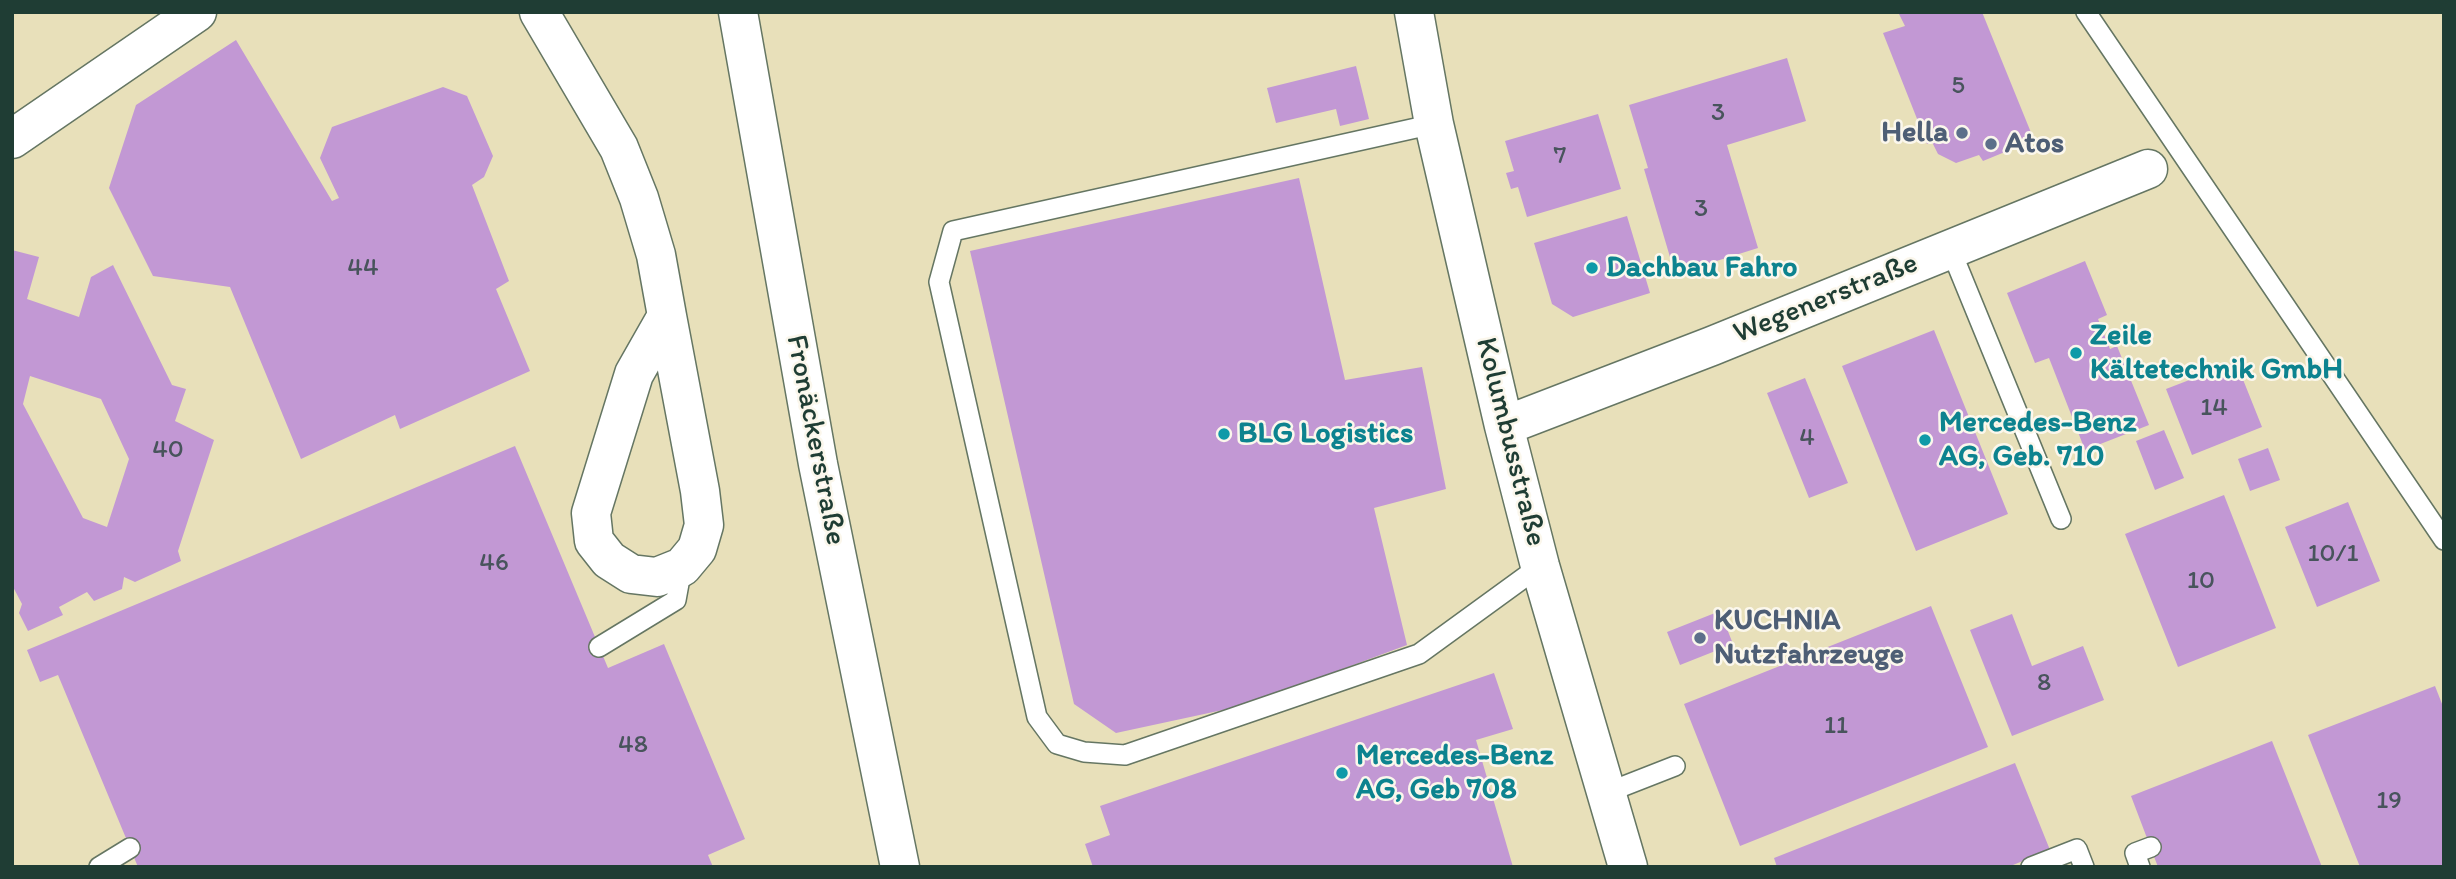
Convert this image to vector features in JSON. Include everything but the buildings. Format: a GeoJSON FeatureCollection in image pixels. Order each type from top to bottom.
{"type":"FeatureCollection","features":[{"type":"Feature","properties":{"kind":"street"},"geometry":{"type":"LineString","coordinates":[[12,139],[197,12]]}},
{"type":"Feature","properties":{"kind":"street"},"geometry":{"type":"LineString","coordinates":[[539,12],[624,160],[656,255],[701,491],[704,525],[697,549],[682,567],[657,577],[631,574],[609,560],[594,541],[591,513],[634,374],[667,316]]}},
{"type":"Feature","properties":{"kind":"street","name":"Fronäckerstraße"},"geometry":{"type":"LineString","coordinates":[[738,12],[821,478],[900,867]]}},
{"type":"Feature","properties":{"kind":"street","name":"Kolumbusstraße"},"geometry":{"type":"LineString","coordinates":[[1414,12],[1434,124],[1504,425],[1540,566],[1629,867]]}},
{"type":"Feature","properties":{"kind":"street","name":"Wegenerstraße"},"geometry":{"type":"LineString","coordinates":[[1504,425],[1712,346],[2148,169]]}},
{"type":"Feature","properties":{"kind":"lane"},"geometry":{"type":"LineString","coordinates":[[2085,12],[2444,540]]}},
{"type":"Feature","properties":{"kind":"lane"},"geometry":{"type":"LineString","coordinates":[[1434,124],[953,231],[939,282],[1037,717],[1057,744],[1084,752],[1125,755],[1419,654],[1540,566]]}},
{"type":"Feature","properties":{"kind":"lane"},"geometry":{"type":"LineString","coordinates":[[1950,248],[2061,519]]}},
{"type":"Feature","properties":{"kind":"lane"},"geometry":{"type":"LineString","coordinates":[[599,647],[676,600],[682,567]]}},
{"type":"Feature","properties":{"kind":"lane"},"geometry":{"type":"LineString","coordinates":[[1606,793],[1675,766]]}},
{"type":"Feature","properties":{"kind":"lane"},"geometry":{"type":"LineString","coordinates":[[2140,867],[2135,853],[2151,847]]}},
{"type":"Feature","properties":{"kind":"lane"},"geometry":{"type":"LineString","coordinates":[[99,867],[130,848]]}},
{"type":"Feature","properties":{"kind":"lane"},"geometry":{"type":"LineString","coordinates":[[2031,867],[2077,849],[2084,867]]}},
{"type":"Feature","properties":{"kind":"place","name":"Hella"},"geometry":{"type":"Point","coordinates":[1962,133]}},
{"type":"Feature","properties":{"kind":"place","name":"Atos"},"geometry":{"type":"Point","coordinates":[1991,144]}},
{"type":"Feature","properties":{"kind":"place","name":"Dachbau Fahro"},"geometry":{"type":"Point","coordinates":[1592,268]}},
{"type":"Feature","properties":{"kind":"place","name":"Zeile Kältetechnik GmbH"},"geometry":{"type":"Point","coordinates":[2076,353]}},
{"type":"Feature","properties":{"kind":"place","name":"BLG Logistics"},"geometry":{"type":"Point","coordinates":[1224,434]}},
{"type":"Feature","properties":{"kind":"place","name":"Mercedes-Benz AG, Geb. 710"},"geometry":{"type":"Point","coordinates":[1925,440]}},
{"type":"Feature","properties":{"kind":"place","name":"KUCHNIA Nutzfahrzeuge"},"geometry":{"type":"Point","coordinates":[1700,638]}},
{"type":"Feature","properties":{"kind":"place","name":"Mercedes-Benz AG, Geb 708"},"geometry":{"type":"Point","coordinates":[1342,773]}}]}
